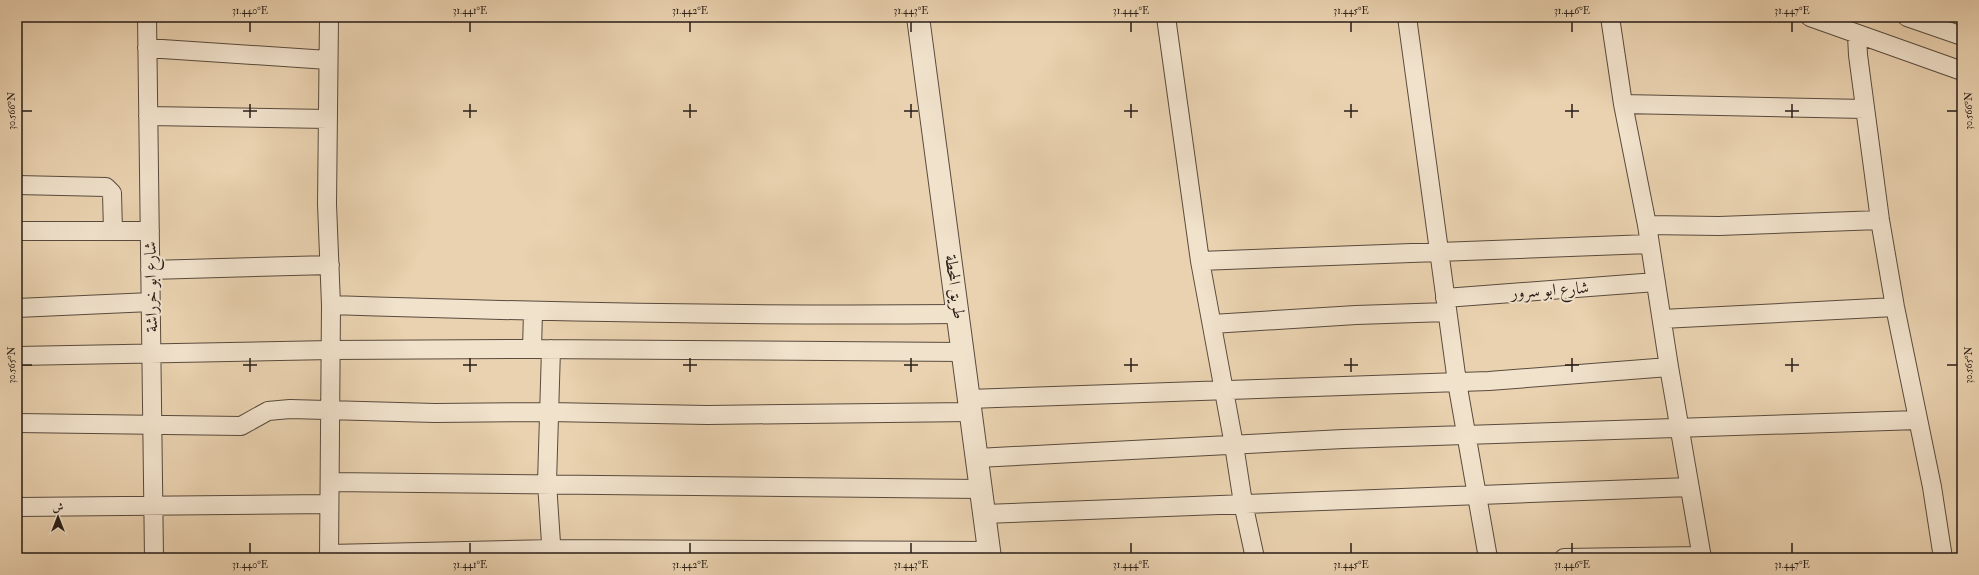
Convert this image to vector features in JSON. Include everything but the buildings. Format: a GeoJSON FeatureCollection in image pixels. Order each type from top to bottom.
{"type":"FeatureCollection","features":[{"type":"Feature","properties":{"kind":"street","name":"شارع ابو خرراشة"},"geometry":{"type":"LineString","coordinates":[[147,17],[154,558]]}},
{"type":"Feature","properties":{"kind":"street"},"geometry":{"type":"LineString","coordinates":[[329,17],[327,204],[331,305],[329,556],[552,553],[989,554]]}},
{"type":"Feature","properties":{"kind":"street","name":"طريق المحطة"},"geometry":{"type":"LineString","coordinates":[[918,17],[989,554]]}},
{"type":"Feature","properties":{"kind":"street"},"geometry":{"type":"LineString","coordinates":[[1166,17],[1200,261],[1222,389],[1234,445],[1243,503],[1255,558]]}},
{"type":"Feature","properties":{"kind":"street"},"geometry":{"type":"LineString","coordinates":[[1407,17],[1457,382],[1465,435],[1488,558]]}},
{"type":"Feature","properties":{"kind":"street"},"geometry":{"type":"LineString","coordinates":[[1564,558],[1702,557],[1669,367],[1647,225],[1623,104],[1610,17]]}},
{"type":"Feature","properties":{"kind":"street"},"geometry":{"type":"LineString","coordinates":[[1810,17],[1857,35],[1962,71]]}},
{"type":"Feature","properties":{"kind":"street"},"geometry":{"type":"LineString","coordinates":[[1907,17],[1962,36]]}},
{"type":"Feature","properties":{"kind":"street"},"geometry":{"type":"LineString","coordinates":[[1857,35],[1858,55],[1880,220],[1895,307],[1932,487],[1943,558]]}},
{"type":"Feature","properties":{"kind":"street"},"geometry":{"type":"LineString","coordinates":[[147,48],[328,60]]}},
{"type":"Feature","properties":{"kind":"street"},"geometry":{"type":"LineString","coordinates":[[1623,104],[1865,109]]}},
{"type":"Feature","properties":{"kind":"street"},"geometry":{"type":"LineString","coordinates":[[148,116],[328,119]]}},
{"type":"Feature","properties":{"kind":"street"},"geometry":{"type":"LineString","coordinates":[[17,185],[106,187],[112,194],[113,231]]}},
{"type":"Feature","properties":{"kind":"street"},"geometry":{"type":"LineString","coordinates":[[1647,225],[1719,226],[1880,220]]}},
{"type":"Feature","properties":{"kind":"street"},"geometry":{"type":"LineString","coordinates":[[17,231],[150,231]]}},
{"type":"Feature","properties":{"kind":"street"},"geometry":{"type":"LineString","coordinates":[[1200,261],[1649,244]]}},
{"type":"Feature","properties":{"kind":"street"},"geometry":{"type":"LineString","coordinates":[[150,270],[330,265]]}},
{"type":"Feature","properties":{"kind":"street","name":"شارع ابو سرور"},"geometry":{"type":"LineString","coordinates":[[1212,324],[1356,316],[1656,282]]}},
{"type":"Feature","properties":{"kind":"street"},"geometry":{"type":"LineString","coordinates":[[17,308],[151,302]]}},
{"type":"Feature","properties":{"kind":"street"},"geometry":{"type":"LineString","coordinates":[[331,305],[533,312],[847,316],[958,314]]}},
{"type":"Feature","properties":{"kind":"street"},"geometry":{"type":"LineString","coordinates":[[1662,319],[1895,307]]}},
{"type":"Feature","properties":{"kind":"street"},"geometry":{"type":"LineString","coordinates":[[532,349],[533,312]]}},
{"type":"Feature","properties":{"kind":"street"},"geometry":{"type":"LineString","coordinates":[[17,356],[331,350],[532,349],[963,352]]}},
{"type":"Feature","properties":{"kind":"street"},"geometry":{"type":"LineString","coordinates":[[550,349],[547,483],[552,553]]}},
{"type":"Feature","properties":{"kind":"street"},"geometry":{"type":"LineString","coordinates":[[17,423],[241,426],[261,414],[275,409],[435,413],[549,412],[706,415],[970,406],[1222,389],[1457,382],[1588,374],[1669,367]]}},
{"type":"Feature","properties":{"kind":"street"},"geometry":{"type":"LineString","coordinates":[[977,458],[1465,435],[1918,420]]}},
{"type":"Feature","properties":{"kind":"street"},"geometry":{"type":"LineString","coordinates":[[330,482],[547,483],[981,489]]}},
{"type":"Feature","properties":{"kind":"street"},"geometry":{"type":"LineString","coordinates":[[984,514],[1689,487]]}},
{"type":"Feature","properties":{"kind":"street"},"geometry":{"type":"LineString","coordinates":[[17,507],[329,504]]}}]}
